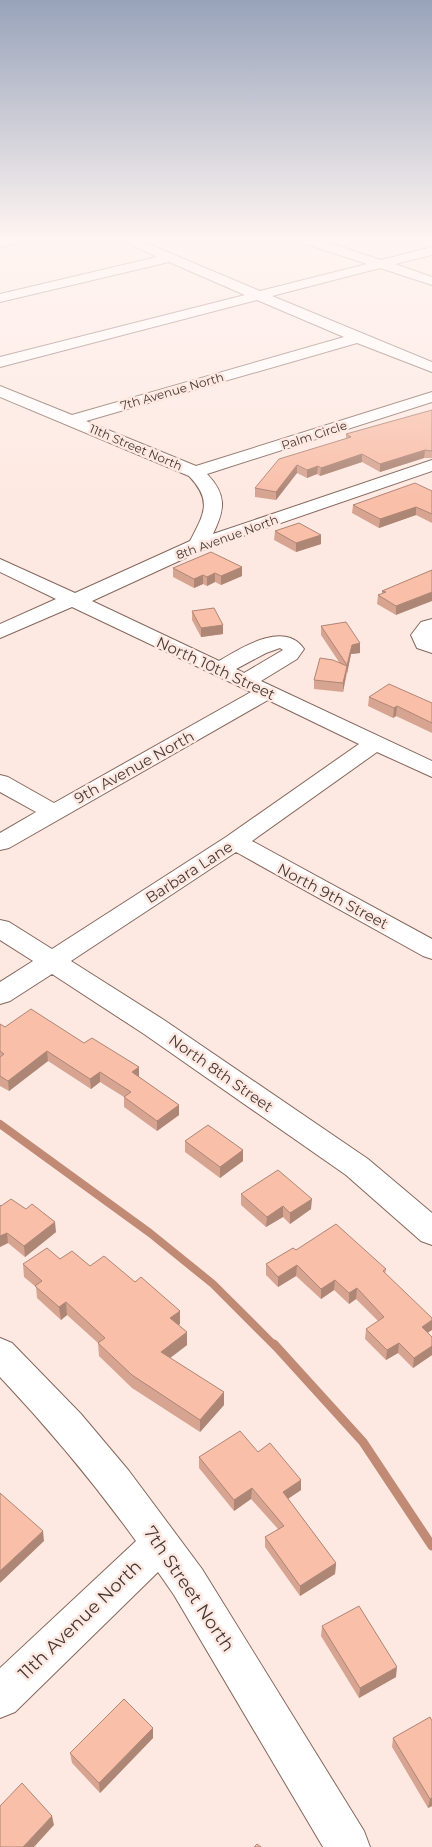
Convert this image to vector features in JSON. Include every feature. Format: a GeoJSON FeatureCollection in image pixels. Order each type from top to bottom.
{"type":"FeatureCollection","features":[{"type":"Feature","properties":{"kind":"street"},"geometry":{"type":"LineString","coordinates":[[0,362],[147,324]]}},
{"type":"Feature","properties":{"kind":"street"},"geometry":{"type":"LineString","coordinates":[[327,324],[432,367]]}},
{"type":"Feature","properties":{"kind":"street","name":"7th Avenue North"},"geometry":{"type":"LineString","coordinates":[[72,420],[358,338]]}},
{"type":"Feature","properties":{"kind":"street","name":"11th Street North"},"geometry":{"type":"LineString","coordinates":[[0,390],[195,472],[213,491],[215,501],[211,517],[198,545]]}},
{"type":"Feature","properties":{"kind":"street","name":"Palm Circle"},"geometry":{"type":"LineString","coordinates":[[195,472],[432,397]]}},
{"type":"Feature","properties":{"kind":"street","name":"8th Avenue North"},"geometry":{"type":"LineString","coordinates":[[0,632],[58,605],[90,595],[198,545],[432,465]]}},
{"type":"Feature","properties":{"kind":"street"},"geometry":{"type":"LineString","coordinates":[[412,471],[432,480]]}},
{"type":"Feature","properties":{"kind":"street","name":"North 10th Street"},"geometry":{"type":"LineString","coordinates":[[0,565],[432,770]]}},
{"type":"Feature","properties":{"kind":"street"},"geometry":{"type":"LineString","coordinates":[[432,625],[428,626],[421,635],[424,644],[432,647]]}},
{"type":"Feature","properties":{"kind":"street"},"geometry":{"type":"LineString","coordinates":[[220,669],[269,644],[284,641],[292,645],[294,650],[290,656],[245,681]]}},
{"type":"Feature","properties":{"kind":"street","name":"9th Avenue North"},"geometry":{"type":"LineString","coordinates":[[0,842],[267,692]]}},
{"type":"Feature","properties":{"kind":"street","name":"Barbara Lane"},"geometry":{"type":"LineString","coordinates":[[0,995],[235,842],[374,744]]}},
{"type":"Feature","properties":{"kind":"street"},"geometry":{"type":"LineString","coordinates":[[0,782],[53,812]]}},
{"type":"Feature","properties":{"kind":"street","name":"North 9th Street"},"geometry":{"type":"LineString","coordinates":[[235,842],[432,950]]}},
{"type":"Feature","properties":{"kind":"street","name":"North 8th Street"},"geometry":{"type":"LineString","coordinates":[[0,928],[154,1027],[357,1166],[432,1232]]}},
{"type":"Feature","properties":{"kind":"street","name":"7th Street North"},"geometry":{"type":"LineString","coordinates":[[0,1354],[68,1425],[116,1482],[160,1544],[192,1590],[348,1847]]}},
{"type":"Feature","properties":{"kind":"street","name":"11th Avenue North"},"geometry":{"type":"LineString","coordinates":[[0,1697],[160,1544]]}},
{"type":"Feature","properties":{"kind":"building"},"geometry":{"type":"Polygon","coordinates":[[[432,410],[432,451],[425,450],[380,464],[362,454],[321,468],[318,466],[307,470],[297,465],[276,492],[255,488],[279,459],[351,437],[346,434],[432,410]]]}},
{"type":"Feature","properties":{"kind":"building"},"geometry":{"type":"Polygon","coordinates":[[[415,483],[432,491],[432,514],[416,507],[380,519],[353,505],[415,483]]]}},
{"type":"Feature","properties":{"kind":"building"},"geometry":{"type":"Polygon","coordinates":[[[299,523],[321,535],[296,543],[275,531],[299,523]]]}},
{"type":"Feature","properties":{"kind":"building"},"geometry":{"type":"Polygon","coordinates":[[[211,552],[242,567],[221,576],[215,573],[207,577],[203,575],[194,579],[173,568],[211,552]]]}},
{"type":"Feature","properties":{"kind":"building"},"geometry":{"type":"Polygon","coordinates":[[[432,570],[432,592],[396,606],[378,595],[386,592],[382,591],[432,570]]]}},
{"type":"Feature","properties":{"kind":"building"},"geometry":{"type":"Polygon","coordinates":[[[214,608],[223,625],[201,628],[192,611],[214,608]]]}},
{"type":"Feature","properties":{"kind":"building"},"geometry":{"type":"Polygon","coordinates":[[[346,622],[360,643],[352,645],[347,665],[321,626],[346,622]]]}},
{"type":"Feature","properties":{"kind":"building"},"geometry":{"type":"Polygon","coordinates":[[[320,658],[333,660],[347,666],[343,683],[314,680],[320,658]]]}},
{"type":"Feature","properties":{"kind":"building"},"geometry":{"type":"Polygon","coordinates":[[[389,684],[432,703],[432,723],[397,706],[394,708],[369,697],[389,684]]]}},
{"type":"Feature","properties":{"kind":"building"},"geometry":{"type":"Polygon","coordinates":[[[31,1009],[84,1043],[92,1038],[139,1067],[132,1072],[179,1105],[157,1121],[124,1097],[131,1092],[100,1072],[90,1079],[47,1051],[8,1081],[0,1076],[0,1057],[4,1054],[0,1051],[0,1024],[5,1027],[31,1009]]]}},
{"type":"Feature","properties":{"kind":"building"},"geometry":{"type":"Polygon","coordinates":[[[208,1125],[243,1150],[220,1167],[185,1141],[208,1125]]]}},
{"type":"Feature","properties":{"kind":"building"},"geometry":{"type":"Polygon","coordinates":[[[278,1170],[312,1199],[290,1213],[283,1206],[267,1217],[241,1194],[278,1170]]]}},
{"type":"Feature","properties":{"kind":"building"},"geometry":{"type":"Polygon","coordinates":[[[11,1199],[26,1209],[32,1204],[55,1222],[24,1246],[7,1233],[0,1236],[0,1205],[11,1199]]]}},
{"type":"Feature","properties":{"kind":"building"},"geometry":{"type":"Polygon","coordinates":[[[336,1224],[386,1269],[383,1271],[432,1318],[422,1327],[432,1337],[432,1346],[414,1358],[399,1343],[387,1350],[366,1329],[384,1317],[357,1288],[349,1293],[335,1280],[321,1289],[297,1265],[278,1277],[266,1264],[293,1248],[296,1250],[336,1224]]]}},
{"type":"Feature","properties":{"kind":"building"},"geometry":{"type":"Polygon","coordinates":[[[47,1248],[60,1259],[72,1251],[90,1266],[104,1256],[135,1282],[141,1277],[180,1311],[170,1318],[187,1332],[161,1352],[224,1392],[200,1420],[132,1375],[98,1343],[105,1338],[66,1302],[59,1307],[35,1286],[42,1281],[23,1264],[47,1248]]]}},
{"type":"Feature","properties":{"kind":"building"},"geometry":{"type":"Polygon","coordinates":[[[240,1431],[258,1452],[270,1443],[301,1480],[283,1492],[336,1563],[300,1586],[265,1537],[284,1526],[252,1488],[234,1500],[199,1457],[240,1431]]]}},
{"type":"Feature","properties":{"kind":"building"},"geometry":{"type":"Polygon","coordinates":[[[0,1493],[43,1531],[0,1571],[0,1493]]]}},
{"type":"Feature","properties":{"kind":"building"},"geometry":{"type":"Polygon","coordinates":[[[359,1606],[397,1667],[360,1688],[322,1626],[359,1606]]]}},
{"type":"Feature","properties":{"kind":"building"},"geometry":{"type":"Polygon","coordinates":[[[124,1699],[153,1728],[99,1783],[70,1753],[124,1699]]]}},
{"type":"Feature","properties":{"kind":"building"},"geometry":{"type":"Polygon","coordinates":[[[430,1717],[432,1721],[432,1798],[430,1799],[393,1738],[430,1717]]]}},
{"type":"Feature","properties":{"kind":"building"},"geometry":{"type":"Polygon","coordinates":[[[22,1783],[52,1816],[23,1847],[0,1847],[0,1806],[22,1783]]]}},
{"type":"Feature","properties":{"kind":"waterway"},"geometry":{"type":"LineString","coordinates":[[0,1124],[150,1233],[213,1284],[275,1346]]}},
{"type":"Feature","properties":{"kind":"waterway"},"geometry":{"type":"LineString","coordinates":[[274,1344],[363,1442],[432,1546]]}}]}
